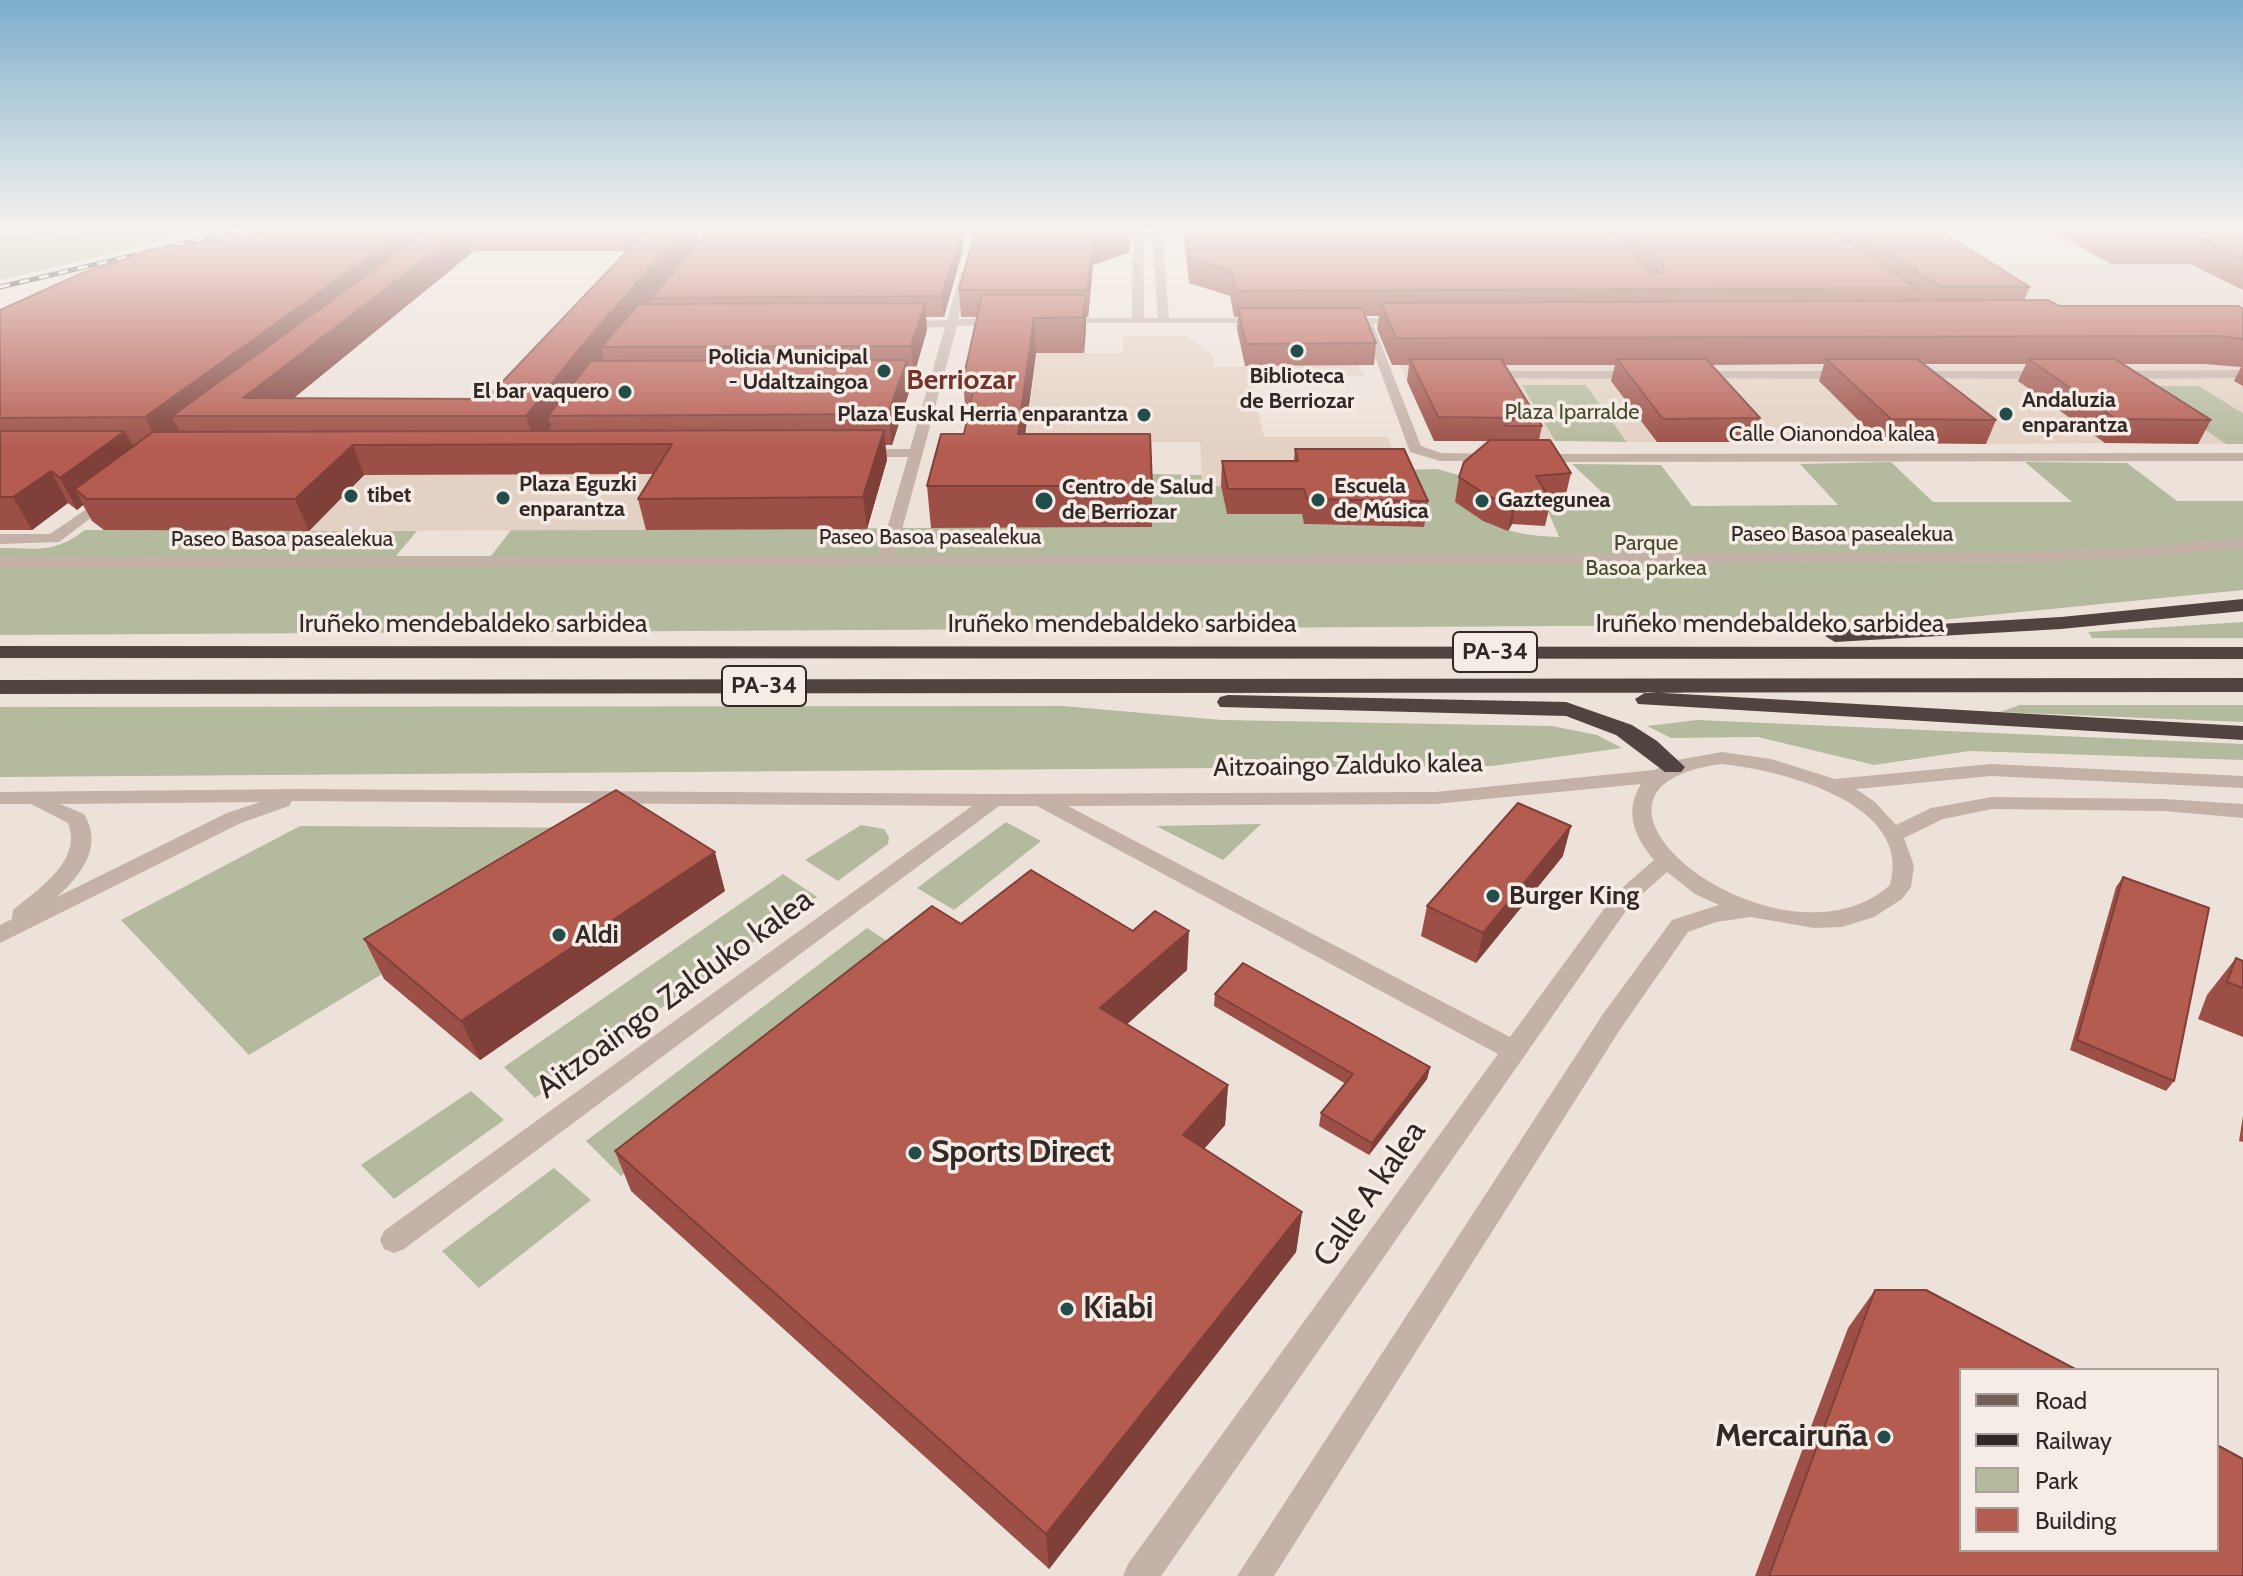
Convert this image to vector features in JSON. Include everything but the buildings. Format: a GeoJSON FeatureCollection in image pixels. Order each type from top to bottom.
{"type":"FeatureCollection","features":[{"type":"Feature","properties":{"kind":"highway"},"geometry":{"type":"LineString","coordinates":[[748,652],[1210,639],[1863,635],[2243,607]]}},
{"type":"Feature","properties":{"kind":"highway","name":"Iruñeko mendebaldeko sarbidea"},"geometry":{"type":"LineString","coordinates":[[0,652],[2243,653]]}},
{"type":"Feature","properties":{"kind":"highway"},"geometry":{"type":"LineString","coordinates":[[1529,685],[1665,701],[2243,733]]}},
{"type":"Feature","properties":{"kind":"highway","name":"PA-34"},"geometry":{"type":"LineString","coordinates":[[0,687],[2243,685]]}},
{"type":"Feature","properties":{"kind":"highway"},"geometry":{"type":"LineString","coordinates":[[1014,686],[1206,702],[1457,704],[1566,709],[1624,728],[1649,744],[1665,772]]}},
{"type":"Feature","properties":{"kind":"street"},"geometry":{"type":"LineString","coordinates":[[886,560],[914,453],[928,382],[959,303]]}},
{"type":"Feature","properties":{"kind":"street"},"geometry":{"type":"LineString","coordinates":[[1138,303],[1138,321]]}},
{"type":"Feature","properties":{"kind":"street"},"geometry":{"type":"LineString","coordinates":[[1163,303],[1164,321]]}},
{"type":"Feature","properties":{"kind":"street"},"geometry":{"type":"LineString","coordinates":[[892,325],[1019,321]]}},
{"type":"Feature","properties":{"kind":"street"},"geometry":{"type":"LineString","coordinates":[[1051,321],[1271,321]]}},
{"type":"Feature","properties":{"kind":"street"},"geometry":{"type":"LineString","coordinates":[[1319,321],[1417,321]]}},
{"type":"Feature","properties":{"kind":"street"},"geometry":{"type":"LineString","coordinates":[[1366,321],[1385,374],[1404,374]]}},
{"type":"Feature","properties":{"kind":"street","name":"Calle Oianondoa kalea"},"geometry":{"type":"LineString","coordinates":[[1385,374],[1401,419],[1415,449],[1421,453],[1515,458],[2243,457]]}},
{"type":"Feature","properties":{"kind":"street"},"geometry":{"type":"LineString","coordinates":[[2100,375],[2243,374]]}},
{"type":"Feature","properties":{"kind":"street"},"geometry":{"type":"LineString","coordinates":[[1468,375],[1657,376]]}},
{"type":"Feature","properties":{"kind":"street"},"geometry":{"type":"LineString","coordinates":[[1673,376],[1863,375]]}},
{"type":"Feature","properties":{"kind":"street"},"geometry":{"type":"LineString","coordinates":[[1895,375],[2069,375]]}},
{"type":"Feature","properties":{"kind":"street"},"geometry":{"type":"LineString","coordinates":[[838,453],[914,453]]}},
{"type":"Feature","properties":{"kind":"street"},"geometry":{"type":"LineString","coordinates":[[0,539],[54,539],[124,486]]}},
{"type":"Feature","properties":{"kind":"street","name":"Paseo Basoa pasealekua"},"geometry":{"type":"LineString","coordinates":[[0,563],[2024,557],[2135,553],[2243,543]]}},
{"type":"Feature","properties":{"kind":"street","name":"Aitzoaingo Zalduko kalea"},"geometry":{"type":"LineString","coordinates":[[10,798],[301,795],[994,800],[1435,798],[1665,772],[1722,758],[1759,760],[1797,770],[1834,785],[1868,808],[1893,835]]}},
{"type":"Feature","properties":{"kind":"street"},"geometry":{"type":"LineString","coordinates":[[1834,785],[1991,770],[2243,782]]}},
{"type":"Feature","properties":{"kind":"street"},"geometry":{"type":"LineString","coordinates":[[1665,772],[1644,793],[1640,814],[1648,837],[1666,861],[1718,897],[1751,909],[1799,919],[1844,919],[1878,907],[1900,888],[1904,862],[1893,835],[1938,813],[1992,803],[2164,805],[2243,811]]}},
{"type":"Feature","properties":{"kind":"street","name":"Aitzoaingo Zalduko kalea"},"geometry":{"type":"LineString","coordinates":[[2,934],[234,818],[301,795]]}},
{"type":"Feature","properties":{"kind":"street","name":"Aitzoaingo Zalduko kalea"},"geometry":{"type":"LineString","coordinates":[[2,934],[60,880],[76,859],[84,836],[77,819],[63,810],[10,798]]}},
{"type":"Feature","properties":{"kind":"street"},"geometry":{"type":"LineString","coordinates":[[1038,798],[1514,1051]]}},
{"type":"Feature","properties":{"kind":"street","name":"Aitzoaingo Zalduko kalea"},"geometry":{"type":"LineString","coordinates":[[394,1240],[994,800]]}},
{"type":"Feature","properties":{"kind":"street","name":"Calle A kalea"},"geometry":{"type":"LineString","coordinates":[[1140,1576],[1623,899],[1666,861]]}},
{"type":"Feature","properties":{"kind":"street"},"geometry":{"type":"LineString","coordinates":[[1254,1576],[1612,1021],[1680,926],[1713,914],[1751,909]]}},
{"type":"Feature","properties":{"kind":"green space","name":"Plaza Iparralde"},"geometry":{"type":"Polygon","coordinates":[[[1521,385],[1586,385],[1627,442],[1555,441],[1521,385]]]}},
{"type":"Feature","properties":{"kind":"green space"},"geometry":{"type":"Polygon","coordinates":[[[2138,386],[2199,386],[2243,413],[2243,444],[2226,444],[2138,386]]]}},
{"type":"Feature","properties":{"kind":"green space","name":"Parque Basoa parkea"},"geometry":{"type":"Polygon","coordinates":[[[1891,462],[1933,502],[2072,502],[2025,462],[2127,463],[2177,501],[2243,501],[2243,590],[1940,620],[1733,625],[0,635],[0,548],[54,546],[85,530],[417,531],[396,556],[491,556],[511,530],[1151,527],[1150,474],[1202,475],[1202,486],[1221,486],[1227,514],[1302,514],[1305,524],[1418,527],[1399,470],[1437,469],[1469,478],[1460,504],[1482,520],[1519,533],[1559,537],[1545,504],[1605,501],[1605,495],[1572,464],[1661,465],[1692,506],[1838,505],[1800,464],[1891,462]]]}},
{"type":"Feature","properties":{"kind":"green space"},"geometry":{"type":"Polygon","coordinates":[[[2243,622],[2243,638],[2092,638],[2088,632],[2243,622]]]}},
{"type":"Feature","properties":{"kind":"green space"},"geometry":{"type":"Polygon","coordinates":[[[2020,705],[2243,705],[2243,722],[2000,712],[2020,705]]]}},
{"type":"Feature","properties":{"kind":"green space"},"geometry":{"type":"Polygon","coordinates":[[[1063,706],[1222,720],[1552,726],[1597,735],[1622,748],[1492,766],[0,777],[0,707],[1063,706]]]}},
{"type":"Feature","properties":{"kind":"green space"},"geometry":{"type":"Polygon","coordinates":[[[1697,720],[2243,744],[2243,760],[1969,751],[1874,765],[1758,737],[1671,738],[1647,726],[1697,720]]]}},
{"type":"Feature","properties":{"kind":"green space"},"geometry":{"type":"Polygon","coordinates":[[[1006,822],[1041,841],[954,910],[917,888],[1006,822]]]}},
{"type":"Feature","properties":{"kind":"green space"},"geometry":{"type":"Polygon","coordinates":[[[1261,824],[1223,860],[1156,826],[1261,824]]]}},
{"type":"Feature","properties":{"kind":"green space"},"geometry":{"type":"Polygon","coordinates":[[[861,825],[884,829],[889,837],[888,844],[838,881],[805,860],[861,825]]]}},
{"type":"Feature","properties":{"kind":"green space"},"geometry":{"type":"Polygon","coordinates":[[[300,826],[622,828],[249,1055],[121,920],[300,826]]]}},
{"type":"Feature","properties":{"kind":"green space"},"geometry":{"type":"Polygon","coordinates":[[[783,874],[817,897],[535,1098],[504,1067],[783,874]]]}},
{"type":"Feature","properties":{"kind":"green space"},"geometry":{"type":"Polygon","coordinates":[[[867,928],[904,952],[621,1176],[586,1141],[867,928]]]}},
{"type":"Feature","properties":{"kind":"green space"},"geometry":{"type":"Polygon","coordinates":[[[471,1091],[504,1120],[394,1199],[361,1165],[471,1091]]]}},
{"type":"Feature","properties":{"kind":"green space"},"geometry":{"type":"Polygon","coordinates":[[[554,1168],[591,1200],[479,1288],[442,1251],[554,1168]]]}},
{"type":"Feature","properties":{"kind":"shaded area"},"geometry":{"type":"Polygon","coordinates":[[[2004,303],[2243,303],[2243,312],[2025,312],[2004,303]]]}},
{"type":"Feature","properties":{"kind":"shaded area","name":"Plaza Euskal Herria enparantza"},"geometry":{"type":"Polygon","coordinates":[[[1123,336],[1187,336],[1214,357],[1214,367],[1358,365],[1365,376],[1250,375],[1264,437],[1388,437],[1399,470],[1295,485],[1202,486],[1200,442],[1026,442],[1036,353],[1123,353],[1123,336]]]}},
{"type":"Feature","properties":{"kind":"shaded area"},"geometry":{"type":"Polygon","coordinates":[[[2243,364],[2243,413],[2199,386],[2140,386],[2226,444],[2198,444],[2109,385],[2024,385],[2105,443],[1985,444],[1913,385],[1823,386],[1881,443],[1752,442],[1703,385],[1657,442],[1627,442],[1586,385],[1522,385],[1555,441],[1532,441],[1409,385],[1400,365],[2243,364]]]}},
{"type":"Feature","properties":{"kind":"shaded area","name":"Plaza Eguzki enparantza"},"geometry":{"type":"Polygon","coordinates":[[[375,464],[684,466],[646,530],[309,531],[375,464]]]}},
{"type":"Feature","properties":{"kind":"place","name":"Biblioteca de Berriozar"},"geometry":{"type":"Point","coordinates":[1297,351]}},
{"type":"Feature","properties":{"kind":"place","name":"Policia Municipal - Udaltzaingoa"},"geometry":{"type":"Point","coordinates":[884,371]}},
{"type":"Feature","properties":{"kind":"place","name":"El bar vaquero"},"geometry":{"type":"Point","coordinates":[625,392]}},
{"type":"Feature","properties":{"kind":"place","name":"Andaluzia enparantza"},"geometry":{"type":"Point","coordinates":[2006,414]}},
{"type":"Feature","properties":{"kind":"place","name":"Plaza Euskal Herria enparantza"},"geometry":{"type":"Point","coordinates":[1144,415]}},
{"type":"Feature","properties":{"kind":"place","name":"tibet"},"geometry":{"type":"Point","coordinates":[351,496]}},
{"type":"Feature","properties":{"kind":"place","name":"Plaza Eguzki enparantza"},"geometry":{"type":"Point","coordinates":[503,498]}},
{"type":"Feature","properties":{"kind":"place","name":"Escuela de Música"},"geometry":{"type":"Point","coordinates":[1318,500]}},
{"type":"Feature","properties":{"kind":"place","name":"Centro de Salud de Berriozar"},"geometry":{"type":"Point","coordinates":[1044,501]}},
{"type":"Feature","properties":{"kind":"place","name":"Gaztegunea"},"geometry":{"type":"Point","coordinates":[1482,501]}},
{"type":"Feature","properties":{"kind":"place","name":"Burger King"},"geometry":{"type":"Point","coordinates":[1493,896]}},
{"type":"Feature","properties":{"kind":"place","name":"Aldi"},"geometry":{"type":"Point","coordinates":[559,935]}},
{"type":"Feature","properties":{"kind":"place","name":"Sports Direct"},"geometry":{"type":"Point","coordinates":[915,1153]}},
{"type":"Feature","properties":{"kind":"place","name":"Kiabi"},"geometry":{"type":"Point","coordinates":[1067,1309]}},
{"type":"Feature","properties":{"kind":"place","name":"Mercairuña"},"geometry":{"type":"Point","coordinates":[1884,1437]}},
{"type":"Feature","properties":{"kind":"district","name":"Berriozar"},"geometry":{"type":"Point","coordinates":[961,381]}}]}
